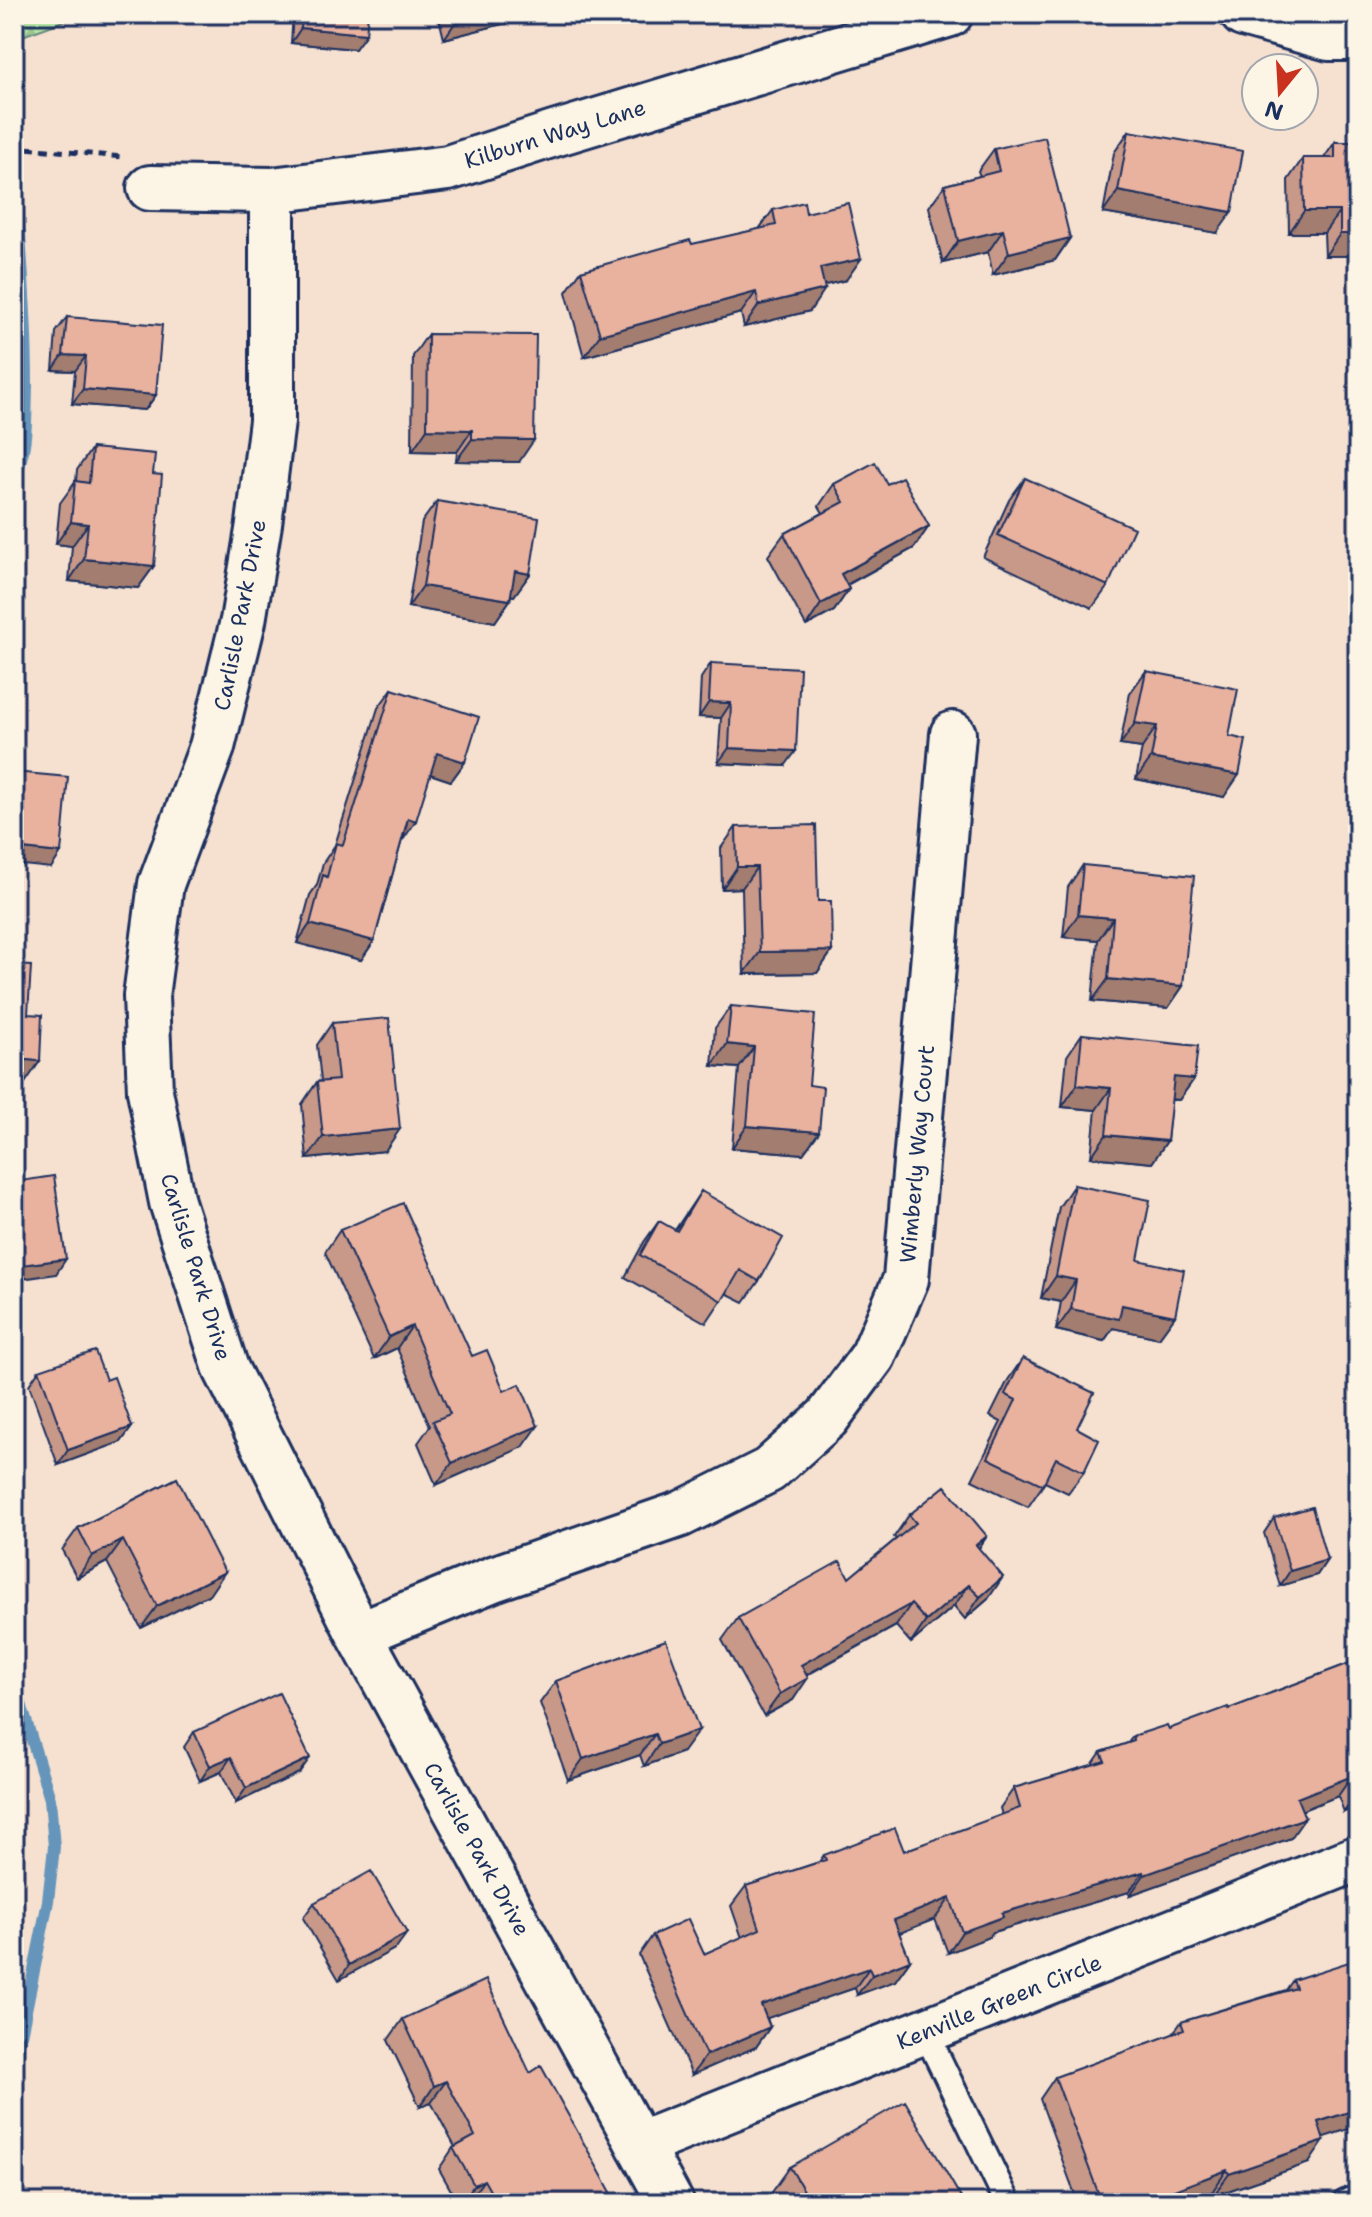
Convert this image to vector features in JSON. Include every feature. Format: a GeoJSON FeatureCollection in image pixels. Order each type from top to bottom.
{"type":"FeatureCollection","features":[{"type":"Feature","properties":{"kind":"street","name":"Kilburn Way Lane"},"geometry":{"type":"LineString","coordinates":[[135,173],[272,190],[448,168],[950,14]]}},
{"type":"Feature","properties":{"kind":"street"},"geometry":{"type":"LineString","coordinates":[[1243,14],[1329,38],[1358,38]]}},
{"type":"Feature","properties":{"kind":"street","name":"Carlisle Park Drive"},"geometry":{"type":"LineString","coordinates":[[272,190],[272,421],[259,524],[243,621],[212,747],[161,884],[146,996],[150,1091],[172,1202],[226,1369],[359,1634],[671,2203]]}},
{"type":"Feature","properties":{"kind":"street","name":"Wimberly Way Court"},"geometry":{"type":"LineString","coordinates":[[359,1634],[493,1579],[681,1514],[769,1470],[827,1418],[873,1356],[906,1279],[953,734]]}},
{"type":"Feature","properties":{"kind":"street","name":"Kenville Green Circle"},"geometry":{"type":"LineString","coordinates":[[639,2145],[1358,1858]]}},
{"type":"Feature","properties":{"kind":"lane"},"geometry":{"type":"LineString","coordinates":[[925,2031],[1008,2203]]}},
{"type":"Feature","properties":{"kind":"lane"},"geometry":{"type":"LineString","coordinates":[[1345,2203],[1358,2197]]}},
{"type":"Feature","properties":{"kind":"path"},"geometry":{"type":"LineString","coordinates":[[14,147],[135,173]]}},
{"type":"Feature","properties":{"kind":"green space"},"geometry":{"type":"Polygon","coordinates":[[[14,14],[83,14],[14,39],[14,14]]]}},
{"type":"Feature","properties":{"kind":"building"},"geometry":{"type":"Polygon","coordinates":[[[303,14],[368,14],[366,34],[301,28],[303,14]]]}},
{"type":"Feature","properties":{"kind":"building"},"geometry":{"type":"Polygon","coordinates":[[[1129,131],[1243,151],[1232,212],[1118,191],[1129,131]]]}},
{"type":"Feature","properties":{"kind":"building"},"geometry":{"type":"Polygon","coordinates":[[[1045,137],[1070,238],[1009,253],[1003,230],[958,241],[945,185],[999,171],[994,149],[1045,137]]]}},
{"type":"Feature","properties":{"kind":"building"},"geometry":{"type":"Polygon","coordinates":[[[1335,142],[1358,142],[1358,234],[1340,234],[1340,211],[1304,211],[1303,158],[1335,158],[1335,142]]]}},
{"type":"Feature","properties":{"kind":"building"},"geometry":{"type":"Polygon","coordinates":[[[804,202],[806,213],[848,203],[861,259],[820,268],[825,289],[759,305],[756,292],[600,335],[581,271],[690,240],[692,244],[776,225],[773,210],[804,202]]]}},
{"type":"Feature","properties":{"kind":"building"},"geometry":{"type":"Polygon","coordinates":[[[67,317],[162,325],[156,395],[83,389],[86,356],[63,355],[67,317]]]}},
{"type":"Feature","properties":{"kind":"building"},"geometry":{"type":"Polygon","coordinates":[[[428,334],[536,335],[534,440],[472,439],[472,430],[427,429],[428,334]]]}},
{"type":"Feature","properties":{"kind":"building"},"geometry":{"type":"Polygon","coordinates":[[[92,448],[155,454],[153,474],[162,475],[154,566],[84,559],[88,524],[71,522],[75,481],[89,483],[92,448]]]}},
{"type":"Feature","properties":{"kind":"building"},"geometry":{"type":"Polygon","coordinates":[[[875,462],[887,484],[902,477],[929,526],[841,574],[849,589],[821,604],[784,534],[844,502],[834,484],[875,462]]]}},
{"type":"Feature","properties":{"kind":"building"},"geometry":{"type":"Polygon","coordinates":[[[1025,478],[1134,528],[1108,586],[998,535],[1025,478]]]}},
{"type":"Feature","properties":{"kind":"building"},"geometry":{"type":"Polygon","coordinates":[[[437,501],[539,518],[530,574],[515,571],[510,600],[423,586],[437,501]]]}},
{"type":"Feature","properties":{"kind":"building"},"geometry":{"type":"Polygon","coordinates":[[[711,663],[800,668],[796,751],[729,748],[731,703],[709,702],[711,663]]]}},
{"type":"Feature","properties":{"kind":"building"},"geometry":{"type":"Polygon","coordinates":[[[1146,671],[1238,689],[1229,736],[1246,740],[1239,775],[1151,758],[1157,726],[1135,723],[1146,671]]]}},
{"type":"Feature","properties":{"kind":"building"},"geometry":{"type":"Polygon","coordinates":[[[392,689],[479,717],[465,762],[437,753],[416,821],[408,818],[374,941],[310,924],[323,875],[327,877],[336,843],[343,845],[392,689]]]}},
{"type":"Feature","properties":{"kind":"building"},"geometry":{"type":"Polygon","coordinates":[[[14,772],[68,777],[61,853],[14,848],[14,772]]]}},
{"type":"Feature","properties":{"kind":"building"},"geometry":{"type":"Polygon","coordinates":[[[816,825],[818,901],[831,901],[832,951],[760,952],[757,867],[737,867],[736,827],[816,825]]]}},
{"type":"Feature","properties":{"kind":"building"},"geometry":{"type":"Polygon","coordinates":[[[1083,865],[1194,876],[1183,986],[1108,979],[1113,918],[1078,915],[1083,865]]]}},
{"type":"Feature","properties":{"kind":"building"},"geometry":{"type":"Polygon","coordinates":[[[14,965],[31,966],[28,1014],[42,1015],[40,1061],[14,1059],[14,965]]]}},
{"type":"Feature","properties":{"kind":"building"},"geometry":{"type":"Polygon","coordinates":[[[731,1006],[815,1014],[809,1085],[823,1087],[819,1132],[747,1126],[754,1047],[727,1044],[731,1006]]]}},
{"type":"Feature","properties":{"kind":"building"},"geometry":{"type":"Polygon","coordinates":[[[389,1018],[400,1129],[323,1137],[317,1082],[338,1080],[332,1023],[389,1018]]]}},
{"type":"Feature","properties":{"kind":"building"},"geometry":{"type":"Polygon","coordinates":[[[1082,1034],[1198,1046],[1194,1079],[1174,1077],[1167,1141],[1106,1135],[1111,1088],[1077,1085],[1082,1034]]]}},
{"type":"Feature","properties":{"kind":"building"},"geometry":{"type":"Polygon","coordinates":[[[54,1176],[66,1259],[14,1266],[14,1182],[54,1176]]]}},
{"type":"Feature","properties":{"kind":"building"},"geometry":{"type":"Polygon","coordinates":[[[1074,1185],[1150,1200],[1138,1260],[1184,1270],[1175,1316],[1122,1305],[1119,1319],[1071,1309],[1076,1280],[1056,1276],[1074,1185]]]}},
{"type":"Feature","properties":{"kind":"building"},"geometry":{"type":"Polygon","coordinates":[[[701,1191],[783,1238],[759,1281],[740,1270],[722,1301],[640,1255],[659,1221],[677,1231],[701,1191]]]}},
{"type":"Feature","properties":{"kind":"building"},"geometry":{"type":"Polygon","coordinates":[[[403,1203],[472,1356],[487,1350],[504,1391],[520,1384],[538,1426],[452,1463],[433,1421],[450,1414],[412,1326],[389,1337],[340,1230],[403,1203]]]}},
{"type":"Feature","properties":{"kind":"building"},"geometry":{"type":"Polygon","coordinates":[[[95,1351],[106,1380],[114,1377],[132,1427],[68,1450],[39,1370],[95,1351]]]}},
{"type":"Feature","properties":{"kind":"building"},"geometry":{"type":"Polygon","coordinates":[[[1023,1358],[1094,1393],[1077,1428],[1099,1440],[1084,1472],[1056,1458],[1043,1485],[988,1458],[1016,1400],[1005,1394],[1023,1358]]]}},
{"type":"Feature","properties":{"kind":"building"},"geometry":{"type":"Polygon","coordinates":[[[177,1478],[225,1572],[157,1606],[123,1540],[92,1556],[78,1528],[177,1478]]]}},
{"type":"Feature","properties":{"kind":"building"},"geometry":{"type":"Polygon","coordinates":[[[945,1486],[987,1536],[976,1545],[1003,1577],[980,1597],[969,1585],[926,1621],[911,1604],[801,1665],[808,1678],[780,1694],[738,1618],[840,1561],[849,1578],[916,1523],[909,1515],[945,1486]]]}},
{"type":"Feature","properties":{"kind":"building"},"geometry":{"type":"Polygon","coordinates":[[[1312,1507],[1327,1560],[1290,1571],[1274,1518],[1312,1507]]]}},
{"type":"Feature","properties":{"kind":"building"},"geometry":{"type":"Polygon","coordinates":[[[666,1640],[699,1730],[659,1744],[655,1734],[583,1759],[556,1681],[666,1640]]]}},
{"type":"Feature","properties":{"kind":"building"},"geometry":{"type":"Polygon","coordinates":[[[1358,1660],[1358,1791],[1352,1776],[1297,1798],[1305,1818],[1144,1875],[1143,1872],[1002,1913],[1003,1917],[962,1932],[950,1898],[894,1920],[910,1960],[872,1975],[869,1968],[761,2005],[770,2027],[706,2055],[653,1935],[688,1919],[704,1954],[760,1929],[746,1886],[826,1860],[824,1855],[895,1828],[904,1851],[1020,1808],[1014,1788],[1105,1761],[1101,1752],[1134,1741],[1133,1736],[1167,1725],[1169,1729],[1229,1709],[1358,1660]]]}},
{"type":"Feature","properties":{"kind":"building"},"geometry":{"type":"Polygon","coordinates":[[[279,1693],[310,1758],[246,1788],[231,1757],[210,1766],[194,1732],[279,1693]]]}},
{"type":"Feature","properties":{"kind":"building"},"geometry":{"type":"Polygon","coordinates":[[[371,1871],[407,1933],[349,1965],[314,1903],[371,1871]]]}},
{"type":"Feature","properties":{"kind":"building"},"geometry":{"type":"Polygon","coordinates":[[[1358,1959],[1358,2109],[1318,2122],[1324,2141],[1229,2174],[1227,2170],[1140,2203],[1102,2203],[1055,2077],[1184,2030],[1181,2022],[1296,1988],[1293,1980],[1358,1959]]]}},
{"type":"Feature","properties":{"kind":"building"},"geometry":{"type":"Polygon","coordinates":[[[486,1980],[530,2073],[541,2066],[617,2203],[497,2203],[484,2180],[474,2185],[453,2148],[475,2136],[446,2081],[434,2086],[403,2019],[486,1980]]]}},
{"type":"Feature","properties":{"kind":"building"},"geometry":{"type":"Polygon","coordinates":[[[905,2101],[964,2203],[811,2203],[790,2167],[905,2101]]]}},
{"type":"Feature","properties":{"kind":"waterway"},"geometry":{"type":"LineString","coordinates":[[14,168],[23,277],[27,386],[24,445],[14,478]]}},
{"type":"Feature","properties":{"kind":"waterway"},"geometry":{"type":"LineString","coordinates":[[14,1681],[50,1799],[54,1847],[48,1901],[14,2070]]}}]}
